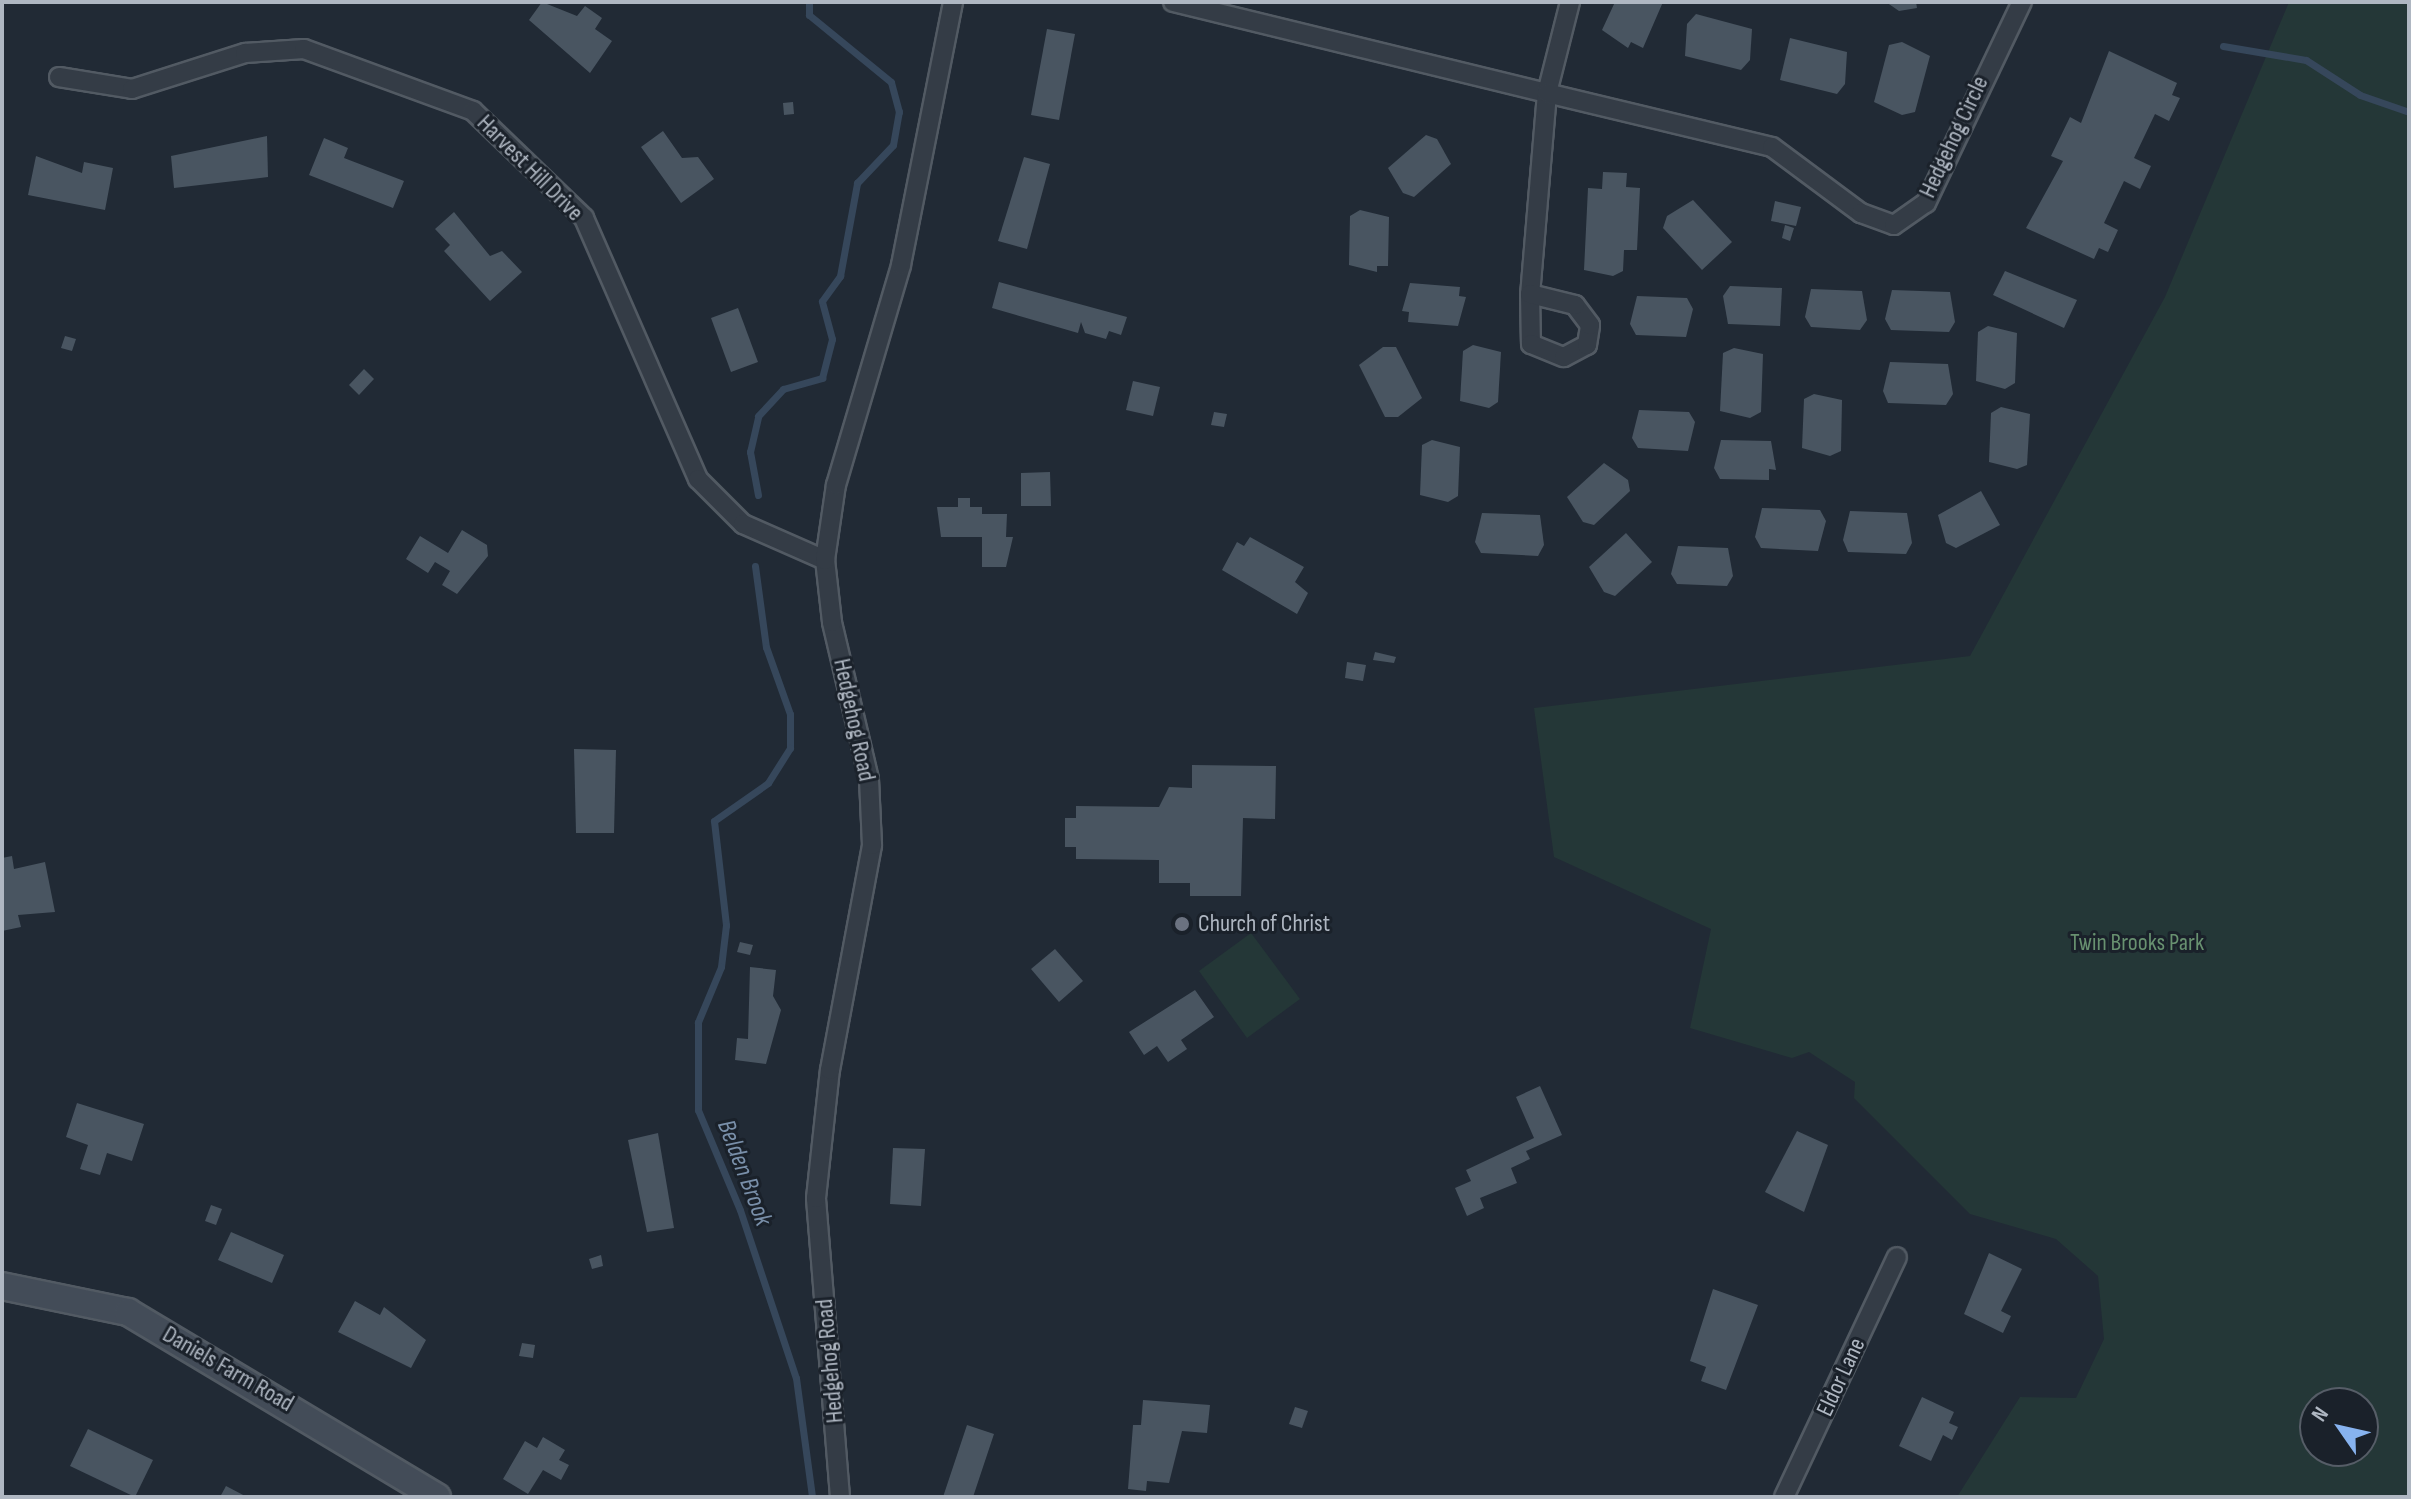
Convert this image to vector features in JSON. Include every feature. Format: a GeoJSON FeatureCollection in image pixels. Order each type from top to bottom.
{"type":"FeatureCollection","features":[{"type":"Feature","properties":{"kind":"main road","name":"Daniels Farm Road"},"geometry":{"type":"LineString","coordinates":[[2,1286],[128,1312],[437,1497]]}},
{"type":"Feature","properties":{"kind":"street","name":"Hedgehog Road"},"geometry":{"type":"LineString","coordinates":[[840,1497],[817,1184],[872,845],[869,779],[832,622],[825,560],[836,485],[901,265],[953,2]]}},
{"type":"Feature","properties":{"kind":"street","name":"Hedgehog Circle"},"geometry":{"type":"LineString","coordinates":[[1173,2],[1772,147],[1861,213],[1894,225],[1926,203],[2022,2]]}},
{"type":"Feature","properties":{"kind":"street"},"geometry":{"type":"LineString","coordinates":[[1530,294],[1547,93],[1570,2]]}},
{"type":"Feature","properties":{"kind":"street","name":"Harvest Hill Drive"},"geometry":{"type":"LineString","coordinates":[[59,77],[132,89],[245,53],[304,49],[473,111],[584,218],[698,479],[743,524],[825,560]]}},
{"type":"Feature","properties":{"kind":"street","name":"Eldor Lane"},"geometry":{"type":"LineString","coordinates":[[1784,1497],[1897,1257]]}},
{"type":"Feature","properties":{"kind":"green space","name":"Twin Brooks Park"},"geometry":{"type":"Polygon","coordinates":[[[2289,2],[2409,2],[2409,1497],[1957,1497],[2020,1397],[2076,1398],[2104,1339],[2098,1276],[2056,1239],[1970,1214],[1854,1098],[1855,1082],[1809,1052],[1792,1058],[1690,1028],[1711,929],[1554,857],[1534,708],[1970,656],[2165,297],[2289,2]]]}},
{"type":"Feature","properties":{"kind":"green space"},"geometry":{"type":"Polygon","coordinates":[[[1251,933],[1300,999],[1247,1038],[1199,971],[1251,933]]]}},
{"type":"Feature","properties":{"kind":"building"},"geometry":{"type":"Polygon","coordinates":[[[542,2],[577,16],[585,6],[602,18],[595,29],[612,41],[590,73],[529,20],[542,2]]]}},
{"type":"Feature","properties":{"kind":"building"},"geometry":{"type":"Polygon","coordinates":[[[1615,2],[1663,2],[1643,48],[1631,42],[1628,48],[1602,30],[1615,2]]]}},
{"type":"Feature","properties":{"kind":"building"},"geometry":{"type":"Polygon","coordinates":[[[1886,2],[1916,2],[1917,8],[1899,11],[1886,2]]]}},
{"type":"Feature","properties":{"kind":"building"},"geometry":{"type":"Polygon","coordinates":[[[1696,14],[1752,29],[1750,60],[1741,70],[1685,56],[1687,24],[1696,14]]]}},
{"type":"Feature","properties":{"kind":"building"},"geometry":{"type":"Polygon","coordinates":[[[1047,29],[1075,34],[1059,120],[1031,115],[1047,29]]]}},
{"type":"Feature","properties":{"kind":"building"},"geometry":{"type":"Polygon","coordinates":[[[1790,38],[1847,52],[1845,84],[1837,94],[1780,80],[1790,38]]]}},
{"type":"Feature","properties":{"kind":"building"},"geometry":{"type":"Polygon","coordinates":[[[1902,42],[1930,56],[1915,112],[1902,115],[1874,102],[1889,45],[1902,42]]]}},
{"type":"Feature","properties":{"kind":"building"},"geometry":{"type":"Polygon","coordinates":[[[2109,51],[2177,83],[2172,95],[2180,98],[2169,121],[2155,114],[2134,158],[2151,166],[2140,189],[2124,181],[2104,223],[2118,230],[2108,252],[2099,248],[2094,259],[2026,228],[2063,161],[2051,156],[2070,117],[2081,123],[2109,51]]]}},
{"type":"Feature","properties":{"kind":"building"},"geometry":{"type":"Polygon","coordinates":[[[793,102],[794,114],[784,115],[783,103],[793,102]]]}},
{"type":"Feature","properties":{"kind":"building"},"geometry":{"type":"Polygon","coordinates":[[[663,131],[682,158],[698,157],[714,179],[681,203],[641,147],[663,131]]]}},
{"type":"Feature","properties":{"kind":"building"},"geometry":{"type":"Polygon","coordinates":[[[1426,135],[1437,139],[1451,164],[1414,197],[1403,193],[1388,168],[1426,135]]]}},
{"type":"Feature","properties":{"kind":"building"},"geometry":{"type":"Polygon","coordinates":[[[267,136],[268,177],[174,188],[171,156],[267,136]]]}},
{"type":"Feature","properties":{"kind":"building"},"geometry":{"type":"Polygon","coordinates":[[[324,138],[348,148],[344,158],[404,181],[393,208],[309,175],[324,138]]]}},
{"type":"Feature","properties":{"kind":"building"},"geometry":{"type":"Polygon","coordinates":[[[36,156],[82,173],[84,162],[113,168],[105,210],[28,195],[36,156]]]}},
{"type":"Feature","properties":{"kind":"building"},"geometry":{"type":"Polygon","coordinates":[[[1024,157],[1050,164],[1027,249],[998,241],[1024,157]]]}},
{"type":"Feature","properties":{"kind":"building"},"geometry":{"type":"Polygon","coordinates":[[[1603,172],[1627,173],[1626,187],[1640,188],[1637,250],[1624,250],[1623,271],[1613,276],[1584,270],[1588,188],[1602,189],[1603,172]]]}},
{"type":"Feature","properties":{"kind":"building"},"geometry":{"type":"Polygon","coordinates":[[[1693,200],[1732,242],[1702,270],[1663,228],[1667,216],[1693,200]]]}},
{"type":"Feature","properties":{"kind":"building"},"geometry":{"type":"Polygon","coordinates":[[[1775,201],[1801,207],[1796,226],[1771,221],[1775,201]]]}},
{"type":"Feature","properties":{"kind":"building"},"geometry":{"type":"Polygon","coordinates":[[[1360,210],[1389,217],[1388,266],[1377,266],[1377,272],[1349,265],[1350,216],[1360,210]]]}},
{"type":"Feature","properties":{"kind":"building"},"geometry":{"type":"Polygon","coordinates":[[[454,212],[490,256],[502,251],[522,272],[490,301],[444,251],[450,245],[435,229],[454,212]]]}},
{"type":"Feature","properties":{"kind":"building"},"geometry":{"type":"Polygon","coordinates":[[[1785,225],[1794,228],[1790,241],[1782,238],[1785,225]]]}},
{"type":"Feature","properties":{"kind":"building"},"geometry":{"type":"Polygon","coordinates":[[[2005,271],[2077,300],[2064,328],[1993,295],[2005,271]]]}},
{"type":"Feature","properties":{"kind":"building"},"geometry":{"type":"Polygon","coordinates":[[[999,282],[1127,317],[1121,335],[1109,331],[1106,339],[1085,333],[1081,322],[1078,333],[992,308],[999,282]]]}},
{"type":"Feature","properties":{"kind":"building"},"geometry":{"type":"Polygon","coordinates":[[[1410,283],[1460,287],[1459,296],[1466,297],[1458,326],[1408,322],[1409,312],[1402,311],[1410,283]]]}},
{"type":"Feature","properties":{"kind":"building"},"geometry":{"type":"Polygon","coordinates":[[[1730,286],[1782,288],[1780,326],[1728,324],[1723,296],[1730,286]]]}},
{"type":"Feature","properties":{"kind":"building"},"geometry":{"type":"Polygon","coordinates":[[[1811,289],[1862,291],[1867,320],[1860,330],[1811,327],[1805,317],[1811,289]]]}},
{"type":"Feature","properties":{"kind":"building"},"geometry":{"type":"Polygon","coordinates":[[[1892,290],[1950,292],[1955,322],[1949,332],[1891,330],[1885,319],[1892,290]]]}},
{"type":"Feature","properties":{"kind":"building"},"geometry":{"type":"Polygon","coordinates":[[[1637,296],[1687,298],[1693,309],[1686,337],[1636,335],[1630,324],[1637,296]]]}},
{"type":"Feature","properties":{"kind":"building"},"geometry":{"type":"Polygon","coordinates":[[[738,308],[758,362],[731,372],[711,318],[738,308]]]}},
{"type":"Feature","properties":{"kind":"building"},"geometry":{"type":"Polygon","coordinates":[[[1988,326],[2017,333],[2015,383],[2005,389],[1976,381],[1978,332],[1988,326]]]}},
{"type":"Feature","properties":{"kind":"building"},"geometry":{"type":"Polygon","coordinates":[[[65,336],[76,339],[72,351],[61,348],[65,336]]]}},
{"type":"Feature","properties":{"kind":"building"},"geometry":{"type":"Polygon","coordinates":[[[1473,345],[1501,352],[1498,402],[1489,408],[1460,401],[1463,351],[1473,345]]]}},
{"type":"Feature","properties":{"kind":"building"},"geometry":{"type":"Polygon","coordinates":[[[1383,347],[1396,347],[1422,398],[1398,417],[1385,417],[1359,365],[1383,347]]]}},
{"type":"Feature","properties":{"kind":"building"},"geometry":{"type":"Polygon","coordinates":[[[1734,348],[1763,354],[1761,412],[1750,418],[1720,411],[1723,353],[1734,348]]]}},
{"type":"Feature","properties":{"kind":"building"},"geometry":{"type":"Polygon","coordinates":[[[1890,362],[1948,364],[1953,394],[1946,405],[1888,403],[1883,391],[1890,362]]]}},
{"type":"Feature","properties":{"kind":"building"},"geometry":{"type":"Polygon","coordinates":[[[364,369],[374,379],[359,395],[349,385],[364,369]]]}},
{"type":"Feature","properties":{"kind":"building"},"geometry":{"type":"Polygon","coordinates":[[[1133,381],[1160,387],[1153,416],[1126,410],[1133,381]]]}},
{"type":"Feature","properties":{"kind":"building"},"geometry":{"type":"Polygon","coordinates":[[[1814,394],[1842,400],[1841,451],[1830,456],[1802,448],[1804,399],[1814,394]]]}},
{"type":"Feature","properties":{"kind":"building"},"geometry":{"type":"Polygon","coordinates":[[[2001,407],[2030,414],[2027,465],[2017,469],[1989,462],[1991,413],[2001,407]]]}},
{"type":"Feature","properties":{"kind":"building"},"geometry":{"type":"Polygon","coordinates":[[[1639,410],[1689,412],[1695,422],[1688,451],[1638,448],[1632,438],[1639,410]]]}},
{"type":"Feature","properties":{"kind":"building"},"geometry":{"type":"Polygon","coordinates":[[[1214,412],[1227,414],[1224,427],[1211,425],[1214,412]]]}},
{"type":"Feature","properties":{"kind":"building"},"geometry":{"type":"Polygon","coordinates":[[[1432,440],[1460,447],[1458,496],[1448,502],[1420,495],[1422,445],[1432,440]]]}},
{"type":"Feature","properties":{"kind":"building"},"geometry":{"type":"Polygon","coordinates":[[[1721,440],[1771,441],[1776,470],[1769,469],[1769,480],[1720,479],[1714,468],[1721,440]]]}},
{"type":"Feature","properties":{"kind":"building"},"geometry":{"type":"Polygon","coordinates":[[[1604,463],[1628,480],[1630,491],[1594,525],[1583,522],[1567,497],[1604,463]]]}},
{"type":"Feature","properties":{"kind":"building"},"geometry":{"type":"Polygon","coordinates":[[[1050,472],[1051,506],[1021,506],[1021,473],[1050,472]]]}},
{"type":"Feature","properties":{"kind":"building"},"geometry":{"type":"Polygon","coordinates":[[[1981,491],[2000,525],[1956,548],[1946,543],[1938,515],[1981,491]]]}},
{"type":"Feature","properties":{"kind":"building"},"geometry":{"type":"Polygon","coordinates":[[[958,498],[970,498],[970,507],[982,507],[982,514],[1007,514],[1006,537],[1013,537],[1006,567],[982,567],[982,537],[941,537],[937,507],[958,507],[958,498]]]}},
{"type":"Feature","properties":{"kind":"building"},"geometry":{"type":"Polygon","coordinates":[[[1762,508],[1820,510],[1826,521],[1818,551],[1761,548],[1755,537],[1762,508]]]}},
{"type":"Feature","properties":{"kind":"building"},"geometry":{"type":"Polygon","coordinates":[[[1850,511],[1907,513],[1912,543],[1906,554],[1848,552],[1843,540],[1850,511]]]}},
{"type":"Feature","properties":{"kind":"building"},"geometry":{"type":"Polygon","coordinates":[[[1482,513],[1540,515],[1544,545],[1538,556],[1481,553],[1475,542],[1482,513]]]}},
{"type":"Feature","properties":{"kind":"building"},"geometry":{"type":"Polygon","coordinates":[[[462,530],[487,545],[488,556],[457,594],[442,585],[450,571],[435,562],[428,573],[406,559],[420,536],[448,553],[462,530]]]}},
{"type":"Feature","properties":{"kind":"building"},"geometry":{"type":"Polygon","coordinates":[[[1626,533],[1652,562],[1615,596],[1604,592],[1589,567],[1626,533]]]}},
{"type":"Feature","properties":{"kind":"building"},"geometry":{"type":"Polygon","coordinates":[[[1250,537],[1304,567],[1295,582],[1308,593],[1297,614],[1222,570],[1237,542],[1244,546],[1250,537]]]}},
{"type":"Feature","properties":{"kind":"building"},"geometry":{"type":"Polygon","coordinates":[[[1678,546],[1728,548],[1733,576],[1727,586],[1677,584],[1671,574],[1678,546]]]}},
{"type":"Feature","properties":{"kind":"building"},"geometry":{"type":"Polygon","coordinates":[[[1375,652],[1396,657],[1394,663],[1373,660],[1375,652]]]}},
{"type":"Feature","properties":{"kind":"building"},"geometry":{"type":"Polygon","coordinates":[[[1347,662],[1366,665],[1363,681],[1345,678],[1347,662]]]}},
{"type":"Feature","properties":{"kind":"building"},"geometry":{"type":"Polygon","coordinates":[[[574,749],[616,750],[614,833],[576,833],[574,749]]]}},
{"type":"Feature","properties":{"kind":"building"},"geometry":{"type":"Polygon","coordinates":[[[1192,765],[1276,766],[1275,819],[1243,818],[1241,896],[1190,896],[1190,883],[1159,883],[1159,860],[1076,859],[1076,847],[1065,847],[1065,818],[1076,818],[1076,806],[1159,807],[1169,787],[1192,788],[1192,765]]]}},
{"type":"Feature","properties":{"kind":"building"},"geometry":{"type":"Polygon","coordinates":[[[12,856],[14,869],[45,862],[55,912],[18,915],[21,927],[2,931],[2,858],[12,856]]]}},
{"type":"Feature","properties":{"kind":"building"},"geometry":{"type":"Polygon","coordinates":[[[740,942],[753,945],[750,955],[737,952],[740,942]]]}},
{"type":"Feature","properties":{"kind":"building"},"geometry":{"type":"Polygon","coordinates":[[[1055,949],[1083,981],[1059,1002],[1031,969],[1055,949]]]}},
{"type":"Feature","properties":{"kind":"building"},"geometry":{"type":"Polygon","coordinates":[[[750,967],[776,970],[773,996],[781,1010],[766,1064],[735,1060],[737,1038],[748,1039],[750,967]]]}},
{"type":"Feature","properties":{"kind":"building"},"geometry":{"type":"Polygon","coordinates":[[[1195,990],[1214,1017],[1181,1040],[1187,1049],[1168,1062],[1157,1046],[1144,1055],[1129,1032],[1195,990]]]}},
{"type":"Feature","properties":{"kind":"building"},"geometry":{"type":"Polygon","coordinates":[[[1540,1086],[1562,1135],[1526,1151],[1530,1159],[1511,1168],[1517,1183],[1480,1198],[1484,1208],[1467,1216],[1455,1188],[1471,1181],[1466,1170],[1534,1138],[1516,1097],[1540,1086]]]}},
{"type":"Feature","properties":{"kind":"building"},"geometry":{"type":"Polygon","coordinates":[[[77,1103],[144,1124],[132,1161],[107,1153],[100,1175],[80,1169],[88,1145],[66,1137],[77,1103]]]}},
{"type":"Feature","properties":{"kind":"building"},"geometry":{"type":"Polygon","coordinates":[[[1797,1131],[1828,1145],[1804,1212],[1765,1192],[1797,1131]]]}},
{"type":"Feature","properties":{"kind":"building"},"geometry":{"type":"Polygon","coordinates":[[[658,1133],[674,1228],[647,1232],[628,1140],[658,1133]]]}},
{"type":"Feature","properties":{"kind":"building"},"geometry":{"type":"Polygon","coordinates":[[[893,1148],[925,1149],[921,1206],[890,1204],[893,1148]]]}},
{"type":"Feature","properties":{"kind":"building"},"geometry":{"type":"Polygon","coordinates":[[[211,1205],[222,1209],[216,1225],[205,1221],[211,1205]]]}},
{"type":"Feature","properties":{"kind":"building"},"geometry":{"type":"Polygon","coordinates":[[[231,1232],[284,1255],[272,1283],[218,1260],[231,1232]]]}},
{"type":"Feature","properties":{"kind":"building"},"geometry":{"type":"Polygon","coordinates":[[[1989,1253],[2022,1269],[2001,1311],[2011,1316],[2003,1333],[1964,1314],[1989,1253]]]}},
{"type":"Feature","properties":{"kind":"building"},"geometry":{"type":"Polygon","coordinates":[[[601,1255],[603,1266],[592,1269],[589,1259],[601,1255]]]}},
{"type":"Feature","properties":{"kind":"building"},"geometry":{"type":"Polygon","coordinates":[[[1713,1289],[1758,1305],[1726,1390],[1701,1381],[1706,1367],[1690,1361],[1713,1289]]]}},
{"type":"Feature","properties":{"kind":"building"},"geometry":{"type":"Polygon","coordinates":[[[355,1301],[380,1315],[384,1307],[426,1340],[411,1368],[338,1332],[355,1301]]]}},
{"type":"Feature","properties":{"kind":"building"},"geometry":{"type":"Polygon","coordinates":[[[522,1343],[535,1345],[533,1358],[519,1356],[522,1343]]]}},
{"type":"Feature","properties":{"kind":"building"},"geometry":{"type":"Polygon","coordinates":[[[1922,1397],[1954,1412],[1949,1423],[1958,1427],[1952,1440],[1943,1435],[1931,1461],[1899,1446],[1922,1397]]]}},
{"type":"Feature","properties":{"kind":"building"},"geometry":{"type":"Polygon","coordinates":[[[1143,1400],[1210,1405],[1207,1433],[1182,1431],[1169,1483],[1147,1481],[1146,1491],[1128,1489],[1133,1425],[1141,1425],[1143,1400]]]}},
{"type":"Feature","properties":{"kind":"building"},"geometry":{"type":"Polygon","coordinates":[[[1295,1407],[1308,1411],[1302,1428],[1289,1424],[1295,1407]]]}},
{"type":"Feature","properties":{"kind":"building"},"geometry":{"type":"Polygon","coordinates":[[[967,1425],[994,1434],[973,1497],[943,1497],[967,1425]]]}},
{"type":"Feature","properties":{"kind":"building"},"geometry":{"type":"Polygon","coordinates":[[[88,1429],[153,1460],[135,1497],[70,1466],[88,1429]]]}},
{"type":"Feature","properties":{"kind":"building"},"geometry":{"type":"Polygon","coordinates":[[[543,1437],[565,1450],[559,1460],[569,1465],[561,1480],[543,1470],[528,1494],[503,1479],[525,1441],[537,1448],[543,1437]]]}},
{"type":"Feature","properties":{"kind":"building"},"geometry":{"type":"Polygon","coordinates":[[[226,1486],[247,1497],[220,1497],[226,1486]]]}},
{"type":"Feature","properties":{"kind":"waterway","name":"Belden Brook"},"geometry":{"type":"LineString","coordinates":[[758,495],[750,452],[758,416],[783,389],[822,378],[832,339],[822,301],[840,276],[857,183],[893,145],[899,112],[891,82],[809,15],[809,2]]}},
{"type":"Feature","properties":{"kind":"waterway"},"geometry":{"type":"LineString","coordinates":[[2223,46],[2306,60],[2360,95],[2409,112]]}},
{"type":"Feature","properties":{"kind":"waterway","name":"Belden Brook"},"geometry":{"type":"LineString","coordinates":[[755,566],[766,647],[790,714],[790,748],[768,783],[714,821],[726,925],[721,967],[698,1022],[698,1110],[740,1210],[796,1378],[812,1497]]}},
{"type":"Feature","properties":{"kind":"place","name":"Church of Christ"},"geometry":{"type":"Point","coordinates":[1182,924]}}]}
